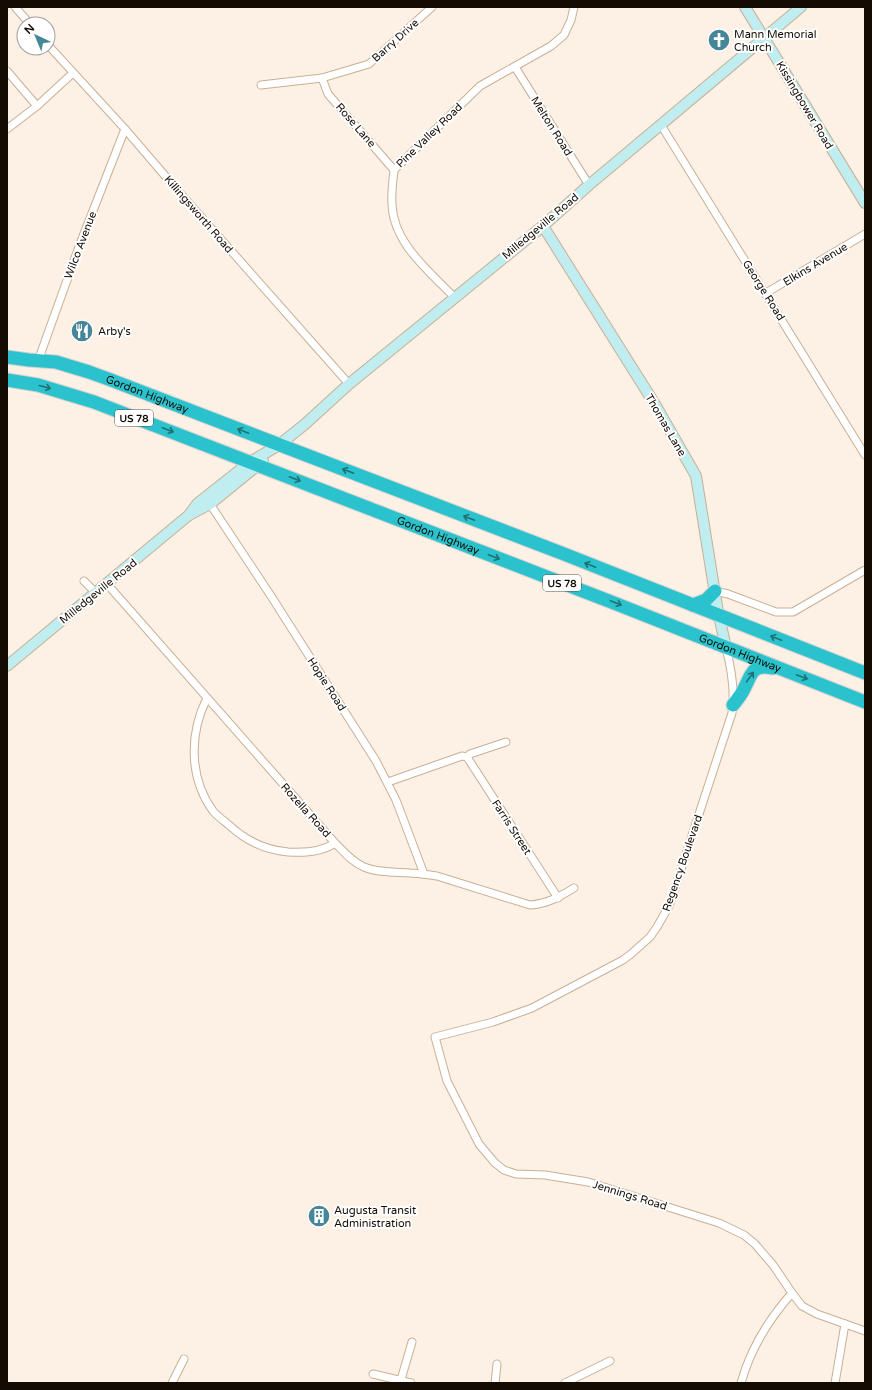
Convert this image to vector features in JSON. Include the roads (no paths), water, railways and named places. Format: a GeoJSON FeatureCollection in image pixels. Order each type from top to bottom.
{"type":"FeatureCollection","features":[{"type":"Feature","properties":{"kind":"highway","name":"Gordon Highway"},"geometry":{"type":"LineString","coordinates":[[7,357],[56,362],[89,372],[865,673]]}},
{"type":"Feature","properties":{"kind":"highway","name":"Gordon Highway"},"geometry":{"type":"LineString","coordinates":[[7,380],[38,385],[94,402],[620,605],[865,702]]}},
{"type":"Feature","properties":{"kind":"highway"},"geometry":{"type":"LineString","coordinates":[[693,605],[706,600],[715,591]]}},
{"type":"Feature","properties":{"kind":"highway"},"geometry":{"type":"LineString","coordinates":[[733,705],[744,688],[747,680],[754,671],[764,666],[779,669]]}},
{"type":"Feature","properties":{"kind":"street"},"geometry":{"type":"LineString","coordinates":[[15,7],[23,16]]}},
{"type":"Feature","properties":{"kind":"street","name":"Barry Drive"},"geometry":{"type":"LineString","coordinates":[[261,86],[322,78],[369,64],[432,7]]}},
{"type":"Feature","properties":{"kind":"street","name":"Pine Valley Road"},"geometry":{"type":"LineString","coordinates":[[454,298],[413,254],[397,229],[392,204],[394,170],[480,86],[551,46],[564,34],[571,20],[574,7]]}},
{"type":"Feature","properties":{"kind":"street","name":"Kissingbower Road"},"geometry":{"type":"LineString","coordinates":[[745,7],[865,203]]}},
{"type":"Feature","properties":{"kind":"street","name":"Milledgeville Road"},"geometry":{"type":"LineString","coordinates":[[189,515],[197,504],[254,464],[304,425],[349,384],[543,226],[589,185],[801,7]]}},
{"type":"Feature","properties":{"kind":"street","name":"Killingsworth Road"},"geometry":{"type":"LineString","coordinates":[[56,54],[125,129],[349,384]]}},
{"type":"Feature","properties":{"kind":"street","name":"Melton Road"},"geometry":{"type":"LineString","coordinates":[[515,67],[589,185]]}},
{"type":"Feature","properties":{"kind":"street"},"geometry":{"type":"LineString","coordinates":[[7,71],[37,106]]}},
{"type":"Feature","properties":{"kind":"street"},"geometry":{"type":"LineString","coordinates":[[7,129],[37,106],[73,74]]}},
{"type":"Feature","properties":{"kind":"street","name":"Rose Lane"},"geometry":{"type":"LineString","coordinates":[[322,78],[328,94],[394,170]]}},
{"type":"Feature","properties":{"kind":"street","name":"George Road"},"geometry":{"type":"LineString","coordinates":[[662,125],[865,455]]}},
{"type":"Feature","properties":{"kind":"street","name":"Wilco Avenue"},"geometry":{"type":"LineString","coordinates":[[38,361],[80,244],[125,129]]}},
{"type":"Feature","properties":{"kind":"street","name":"Thomas Lane"},"geometry":{"type":"LineString","coordinates":[[543,226],[656,406],[696,476],[719,616],[726,648]]}},
{"type":"Feature","properties":{"kind":"street","name":"Elkins Avenue"},"geometry":{"type":"LineString","coordinates":[[766,293],[865,234]]}},
{"type":"Feature","properties":{"kind":"street","name":"Milledgeville Road"},"geometry":{"type":"LineString","coordinates":[[7,666],[189,515],[210,504],[254,464]]}},
{"type":"Feature","properties":{"kind":"street","name":"Hopie Road"},"geometry":{"type":"LineString","coordinates":[[210,504],[271,596],[376,761],[396,800],[424,874]]}},
{"type":"Feature","properties":{"kind":"street"},"geometry":{"type":"LineString","coordinates":[[715,591],[728,594],[776,612],[793,612],[865,570]]}},
{"type":"Feature","properties":{"kind":"street"},"geometry":{"type":"LineString","coordinates":[[84,581],[96,593]]}},
{"type":"Feature","properties":{"kind":"street","name":"Rozella Road"},"geometry":{"type":"LineString","coordinates":[[107,584],[335,843],[352,860],[365,867],[391,872],[424,874],[445,878],[530,905],[543,904],[558,898],[574,888]]}},
{"type":"Feature","properties":{"kind":"street","name":"Regency Boulevard"},"geometry":{"type":"LineString","coordinates":[[435,1037],[493,1022],[532,1008],[623,960],[650,937],[669,906],[732,713],[733,705],[730,668],[726,648]]}},
{"type":"Feature","properties":{"kind":"street"},"geometry":{"type":"LineString","coordinates":[[207,698],[200,712],[194,754],[199,782],[204,796],[214,812],[240,835],[264,848],[302,853],[321,850],[330,847],[335,843]]}},
{"type":"Feature","properties":{"kind":"street"},"geometry":{"type":"LineString","coordinates":[[388,782],[462,756],[467,757],[470,754],[506,742]]}},
{"type":"Feature","properties":{"kind":"street","name":"Farris Street"},"geometry":{"type":"LineString","coordinates":[[467,757],[558,898]]}},
{"type":"Feature","properties":{"kind":"street","name":"Jennings Road"},"geometry":{"type":"LineString","coordinates":[[435,1037],[447,1081],[456,1099],[481,1146],[504,1170],[516,1174],[552,1176],[588,1182],[719,1223],[744,1235],[755,1244],[774,1265],[798,1302],[806,1308],[817,1314],[865,1331]]}},
{"type":"Feature","properties":{"kind":"street"},"geometry":{"type":"LineString","coordinates":[[741,1383],[761,1336],[781,1306],[792,1293]]}},
{"type":"Feature","properties":{"kind":"street"},"geometry":{"type":"LineString","coordinates":[[836,1383],[845,1324]]}},
{"type":"Feature","properties":{"kind":"street"},"geometry":{"type":"LineString","coordinates":[[400,1382],[412,1342]]}},
{"type":"Feature","properties":{"kind":"street"},"geometry":{"type":"LineString","coordinates":[[172,1383],[184,1359]]}},
{"type":"Feature","properties":{"kind":"street"},"geometry":{"type":"LineString","coordinates":[[570,1382],[610,1361]]}},
{"type":"Feature","properties":{"kind":"street"},"geometry":{"type":"LineString","coordinates":[[495,1383],[497,1364]]}},
{"type":"Feature","properties":{"kind":"street"},"geometry":{"type":"LineString","coordinates":[[373,1374],[400,1382],[411,1383]]}},
{"type":"Feature","properties":{"kind":"place","name":"Mann Memorial Church"},"geometry":{"type":"Point","coordinates":[719,40]}},
{"type":"Feature","properties":{"kind":"place","name":"Arby's"},"geometry":{"type":"Point","coordinates":[82,331]}},
{"type":"Feature","properties":{"kind":"place","name":"Augusta Transit Administration"},"geometry":{"type":"Point","coordinates":[319,1216]}}]}
